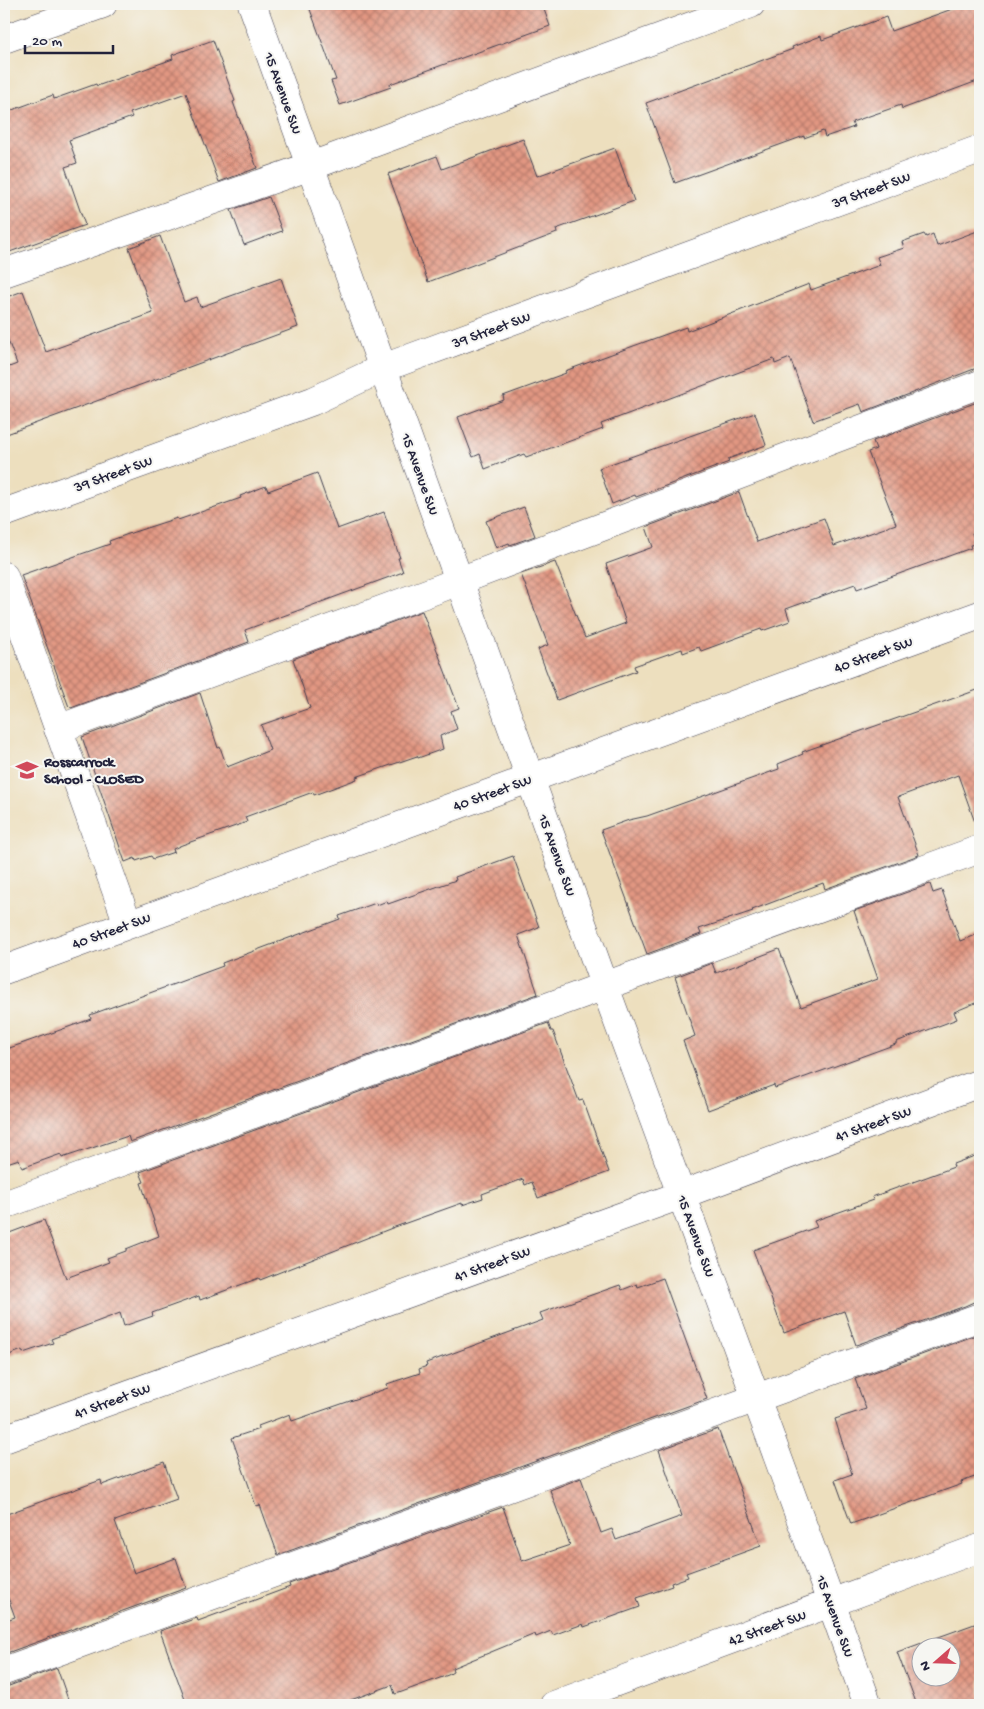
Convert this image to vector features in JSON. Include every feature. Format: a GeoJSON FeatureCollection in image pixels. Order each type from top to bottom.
{"type":"FeatureCollection","features":[{"type":"Feature","properties":{"kind":"street"},"geometry":{"type":"LineString","coordinates":[[4,38],[103,4]]}},
{"type":"Feature","properties":{"kind":"street","name":"15 Avenue SW"},"geometry":{"type":"LineString","coordinates":[[252,4],[605,986],[868,1705]]}},
{"type":"Feature","properties":{"kind":"street"},"geometry":{"type":"LineString","coordinates":[[4,273],[311,166],[751,4]]}},
{"type":"Feature","properties":{"kind":"street","name":"39 Street SW"},"geometry":{"type":"LineString","coordinates":[[4,513],[313,401],[383,368],[980,149]]}},
{"type":"Feature","properties":{"kind":"street"},"geometry":{"type":"LineString","coordinates":[[58,729],[459,581],[980,384]]}},
{"type":"Feature","properties":{"kind":"street"},"geometry":{"type":"LineString","coordinates":[[4,576],[128,924]]}},
{"type":"Feature","properties":{"kind":"street","name":"40 Street SW"},"geometry":{"type":"LineString","coordinates":[[4,970],[980,615]]}},
{"type":"Feature","properties":{"kind":"street"},"geometry":{"type":"LineString","coordinates":[[4,1205],[980,849]]}},
{"type":"Feature","properties":{"kind":"street","name":"41 Street SW"},"geometry":{"type":"LineString","coordinates":[[4,1440],[682,1194],[980,1083]]}},
{"type":"Feature","properties":{"kind":"street"},"geometry":{"type":"LineString","coordinates":[[4,1671],[980,1317]]}},
{"type":"Feature","properties":{"kind":"street","name":"42 Street SW"},"geometry":{"type":"LineString","coordinates":[[554,1705],[980,1548]]}},
{"type":"Feature","properties":{"kind":"building"},"geometry":{"type":"Polygon","coordinates":[[[308,4],[542,4],[550,26],[390,84],[391,87],[340,105],[331,81],[336,80],[308,4]]]}},
{"type":"Feature","properties":{"kind":"building"},"geometry":{"type":"Polygon","coordinates":[[[966,4],[980,4],[980,80],[902,109],[901,105],[852,122],[854,127],[825,137],[823,131],[804,138],[804,136],[675,183],[646,103],[793,49],[792,47],[821,36],[822,40],[886,17],[891,31],[966,4]]]}},
{"type":"Feature","properties":{"kind":"building"},"geometry":{"type":"Polygon","coordinates":[[[213,40],[257,168],[219,182],[186,93],[130,113],[132,117],[69,140],[77,163],[65,167],[85,225],[4,254],[4,113],[53,95],[54,99],[96,84],[97,86],[173,59],[172,55],[213,40]]]}},
{"type":"Feature","properties":{"kind":"building"},"geometry":{"type":"Polygon","coordinates":[[[523,139],[537,176],[615,148],[634,201],[556,229],[557,233],[428,282],[388,174],[437,156],[442,169],[523,139]]]}},
{"type":"Feature","properties":{"kind":"building"},"geometry":{"type":"Polygon","coordinates":[[[269,197],[282,231],[244,245],[231,210],[269,197]]]}},
{"type":"Feature","properties":{"kind":"building"},"geometry":{"type":"Polygon","coordinates":[[[980,230],[980,369],[974,369],[863,412],[860,404],[813,421],[790,358],[775,364],[774,359],[601,424],[603,429],[526,457],[524,454],[485,469],[480,454],[473,457],[458,417],[504,400],[503,396],[566,373],[565,371],[686,327],[687,331],[809,284],[811,290],[880,265],[877,257],[904,248],[902,242],[924,234],[926,237],[933,234],[937,246],[980,230]]]}},
{"type":"Feature","properties":{"kind":"building"},"geometry":{"type":"Polygon","coordinates":[[[160,236],[184,302],[197,297],[200,307],[281,278],[298,327],[4,435],[4,369],[17,364],[4,330],[4,298],[23,291],[46,352],[153,313],[129,248],[160,236]]]}},
{"type":"Feature","properties":{"kind":"building"},"geometry":{"type":"Polygon","coordinates":[[[980,401],[980,532],[972,533],[976,544],[970,545],[971,548],[857,589],[855,584],[786,609],[790,621],[762,631],[761,629],[701,651],[699,647],[683,653],[682,649],[634,666],[636,671],[557,700],[538,649],[548,645],[521,574],[555,562],[585,638],[626,623],[606,564],[653,547],[646,527],[739,492],[757,542],[824,518],[834,546],[896,524],[868,452],[876,449],[873,441],[980,401]]]}},
{"type":"Feature","properties":{"kind":"building"},"geometry":{"type":"Polygon","coordinates":[[[755,413],[766,445],[728,459],[729,462],[636,497],[635,495],[612,504],[599,468],[755,413]]]}},
{"type":"Feature","properties":{"kind":"building"},"geometry":{"type":"Polygon","coordinates":[[[317,473],[337,529],[384,512],[403,572],[245,630],[249,642],[71,708],[69,707],[21,575],[110,544],[109,541],[131,533],[177,518],[178,520],[241,498],[240,496],[266,486],[268,491],[317,473]]]}},
{"type":"Feature","properties":{"kind":"building"},"geometry":{"type":"Polygon","coordinates":[[[524,507],[535,536],[496,548],[486,521],[524,507]]]}},
{"type":"Feature","properties":{"kind":"building"},"geometry":{"type":"Polygon","coordinates":[[[422,611],[459,708],[451,711],[457,729],[440,736],[443,749],[418,758],[417,756],[356,777],[357,779],[314,795],[313,792],[245,817],[247,822],[182,845],[173,849],[174,852],[153,859],[151,856],[136,861],[135,858],[125,862],[82,737],[200,693],[218,748],[220,747],[227,767],[270,750],[261,725],[310,708],[293,659],[422,611]]]}},
{"type":"Feature","properties":{"kind":"building"},"geometry":{"type":"Polygon","coordinates":[[[980,689],[980,828],[977,828],[958,775],[898,797],[919,855],[825,889],[823,883],[753,911],[699,929],[701,934],[647,954],[601,830],[647,816],[779,769],[778,764],[803,754],[802,752],[980,689]]]}},
{"type":"Feature","properties":{"kind":"building"},"geometry":{"type":"Polygon","coordinates":[[[513,856],[539,927],[518,935],[538,994],[130,1142],[128,1136],[62,1158],[61,1154],[22,1168],[19,1159],[4,1164],[4,1050],[91,1019],[90,1015],[223,966],[222,963],[340,919],[339,916],[376,903],[377,905],[387,901],[388,904],[456,880],[455,877],[513,856]]]}},
{"type":"Feature","properties":{"kind":"building"},"geometry":{"type":"Polygon","coordinates":[[[930,884],[933,893],[942,890],[960,941],[980,933],[980,1001],[954,1012],[957,1019],[896,1042],[896,1044],[775,1088],[774,1085],[708,1110],[683,1041],[695,1036],[675,977],[712,963],[716,973],[779,949],[801,1007],[878,979],[854,911],[930,884]]]}},
{"type":"Feature","properties":{"kind":"building"},"geometry":{"type":"Polygon","coordinates":[[[548,1023],[551,1031],[553,1031],[579,1101],[583,1100],[609,1172],[538,1198],[532,1182],[525,1185],[523,1179],[482,1194],[483,1198],[462,1205],[462,1203],[392,1228],[260,1280],[259,1278],[200,1300],[199,1296],[152,1313],[153,1316],[124,1326],[120,1313],[51,1339],[53,1343],[23,1353],[22,1350],[4,1357],[4,1235],[44,1220],[66,1278],[109,1262],[107,1258],[159,1236],[141,1183],[144,1182],[140,1172],[548,1023]]]}},
{"type":"Feature","properties":{"kind":"building"},"geometry":{"type":"Polygon","coordinates":[[[980,1154],[980,1299],[856,1345],[844,1311],[784,1333],[753,1250],[817,1227],[814,1221],[873,1200],[872,1197],[954,1167],[953,1164],[980,1154]]]}},
{"type":"Feature","properties":{"kind":"building"},"geometry":{"type":"Polygon","coordinates":[[[663,1278],[707,1399],[278,1555],[260,1505],[256,1506],[232,1438],[259,1429],[258,1426],[290,1414],[292,1421],[388,1388],[387,1384],[420,1373],[419,1369],[427,1366],[426,1363],[543,1320],[540,1313],[620,1285],[622,1290],[637,1284],[638,1287],[663,1278]]]}},
{"type":"Feature","properties":{"kind":"building"},"geometry":{"type":"Polygon","coordinates":[[[976,1335],[980,1345],[980,1475],[961,1482],[962,1484],[851,1524],[835,1480],[852,1474],[835,1419],[866,1409],[855,1379],[976,1335]]]}},
{"type":"Feature","properties":{"kind":"building"},"geometry":{"type":"Polygon","coordinates":[[[718,1429],[761,1546],[686,1573],[688,1577],[671,1583],[672,1586],[637,1598],[640,1607],[584,1627],[583,1624],[553,1635],[551,1631],[536,1637],[535,1634],[452,1668],[453,1672],[448,1675],[399,1693],[395,1694],[392,1685],[337,1705],[187,1705],[160,1631],[197,1618],[198,1621],[290,1587],[289,1584],[503,1507],[522,1561],[570,1545],[550,1490],[581,1478],[601,1533],[612,1529],[616,1540],[682,1516],[659,1450],[718,1429]]]}},
{"type":"Feature","properties":{"kind":"building"},"geometry":{"type":"Polygon","coordinates":[[[164,1462],[177,1499],[115,1521],[134,1573],[176,1558],[186,1588],[4,1654],[4,1621],[15,1617],[4,1587],[4,1515],[101,1480],[102,1485],[164,1462]]]}},
{"type":"Feature","properties":{"kind":"building"},"geometry":{"type":"Polygon","coordinates":[[[980,1622],[980,1705],[917,1705],[897,1652],[912,1647],[912,1686],[962,1686],[962,1636],[941,1636],[980,1622]]]}},
{"type":"Feature","properties":{"kind":"building"},"geometry":{"type":"Polygon","coordinates":[[[57,1668],[70,1705],[4,1705],[4,1686],[9,1686],[57,1668]]]}},
{"type":"Feature","properties":{"kind":"place","name":"Rosscarrock School - CLOSED"},"geometry":{"type":"Point","coordinates":[27,770]}}]}
